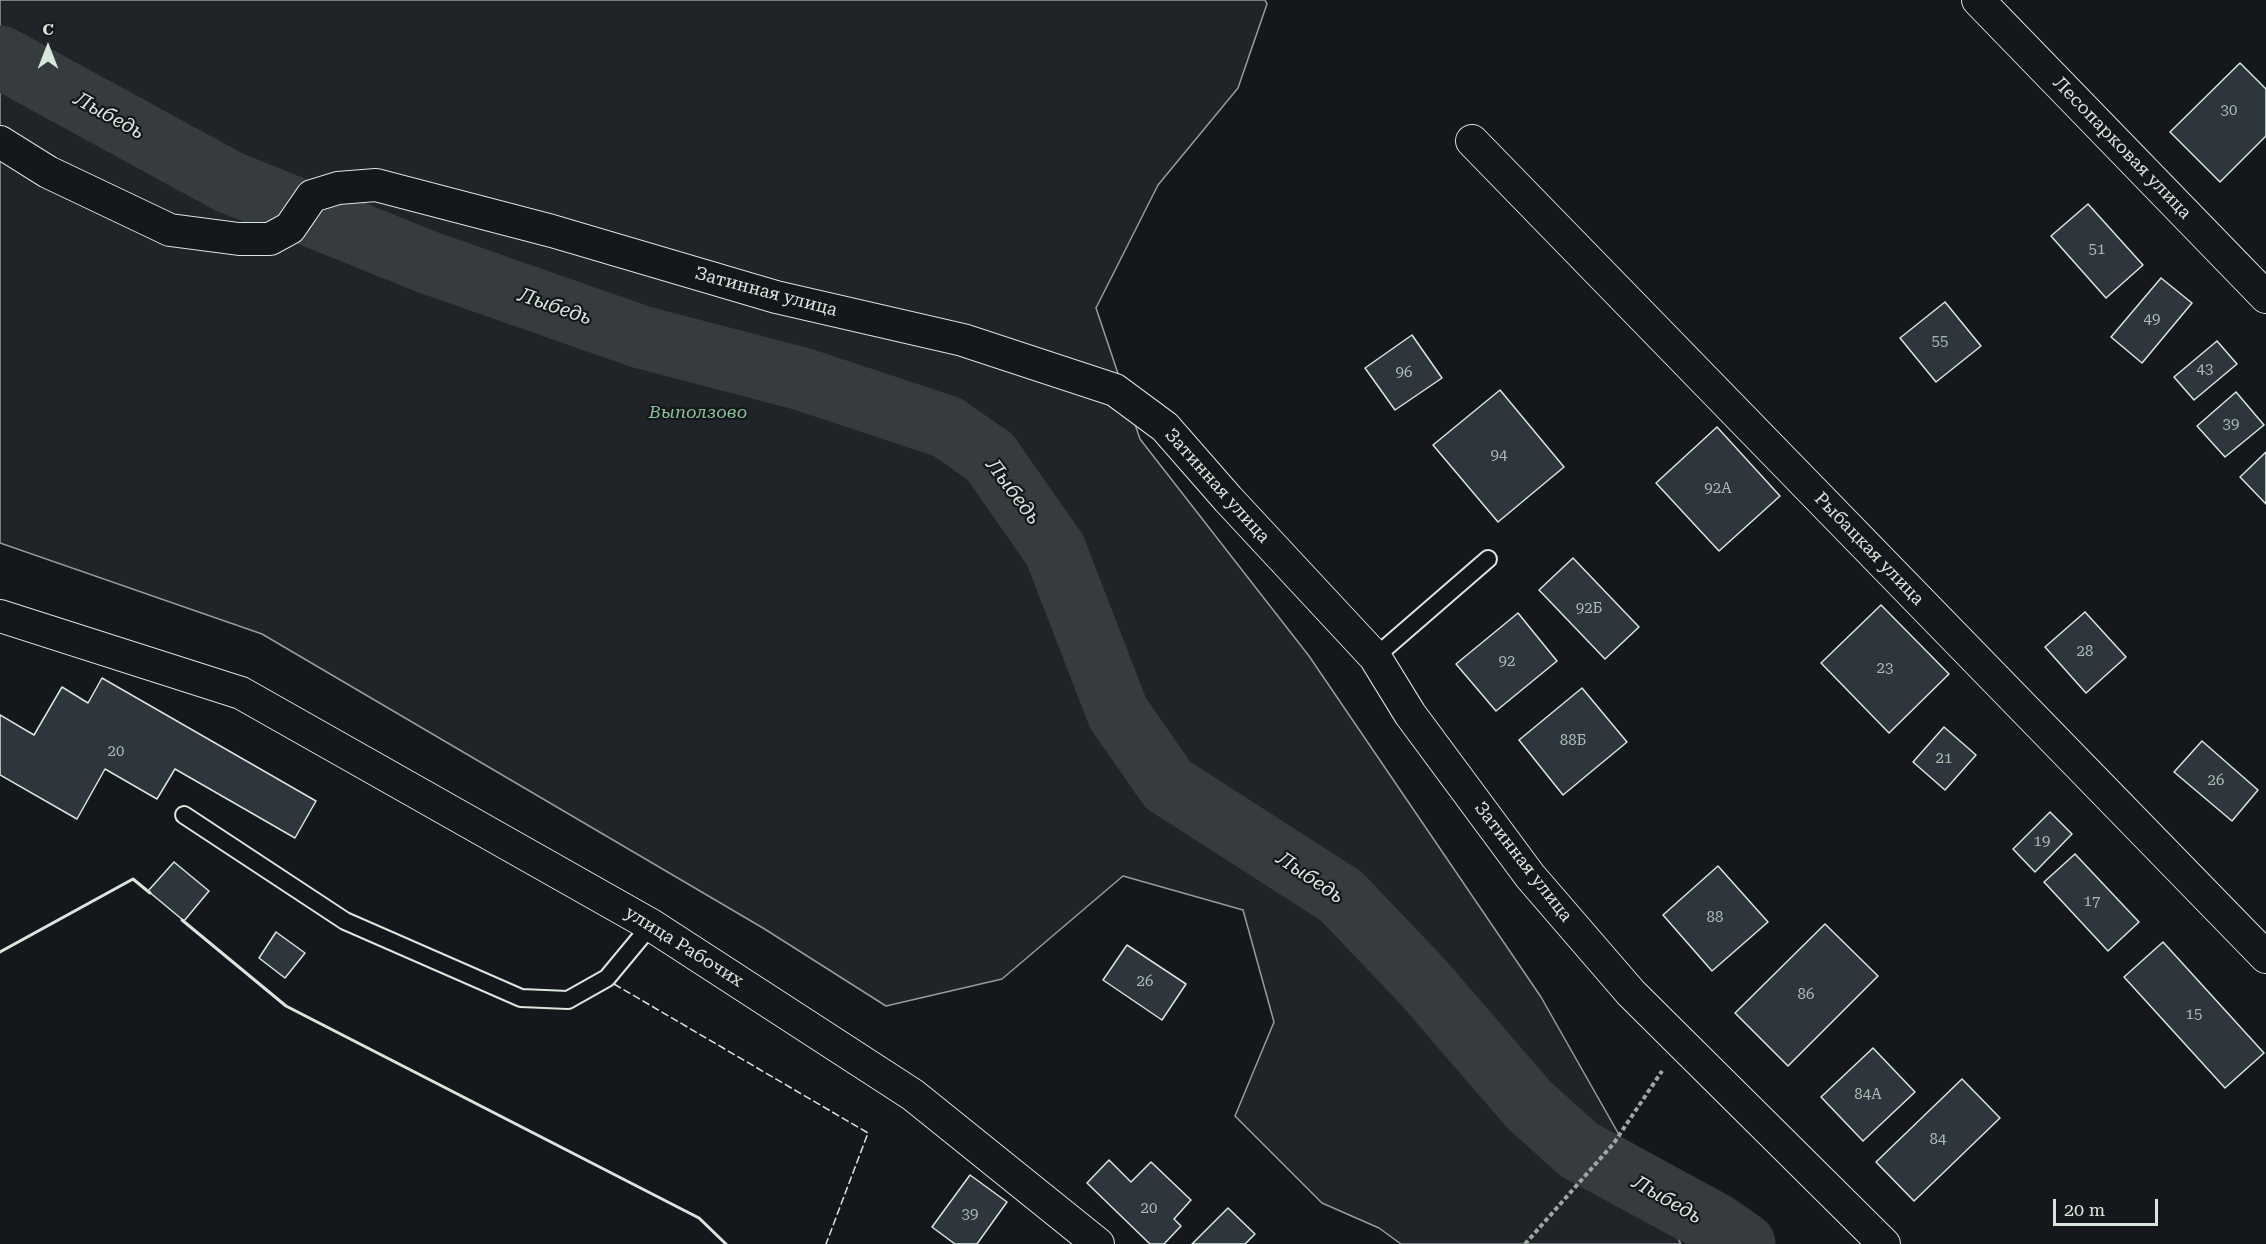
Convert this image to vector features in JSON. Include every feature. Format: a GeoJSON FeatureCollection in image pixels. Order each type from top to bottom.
{"type":"FeatureCollection","features":[{"type":"Feature","properties":{"kind":"street","name":"Лесопарковая улица"},"geometry":{"type":"LineString","coordinates":[[1978,0],[2266,297]]}},
{"type":"Feature","properties":{"kind":"street","name":"Рыбацкая улица"},"geometry":{"type":"LineString","coordinates":[[1472,141],[2266,957]]}},
{"type":"Feature","properties":{"kind":"street","name":"Затинная улица"},"geometry":{"type":"LineString","coordinates":[[0,142],[48,172],[170,230],[239,239],[270,239],[290,228],[312,196],[338,188],[376,185],[552,231],[776,297],[963,340],[1115,390],[1164,427],[1375,657],[1410,714],[1530,876],[1631,993],[1884,1244]]}},
{"type":"Feature","properties":{"kind":"street","name":"улица Рабочих"},"geometry":{"type":"LineString","coordinates":[[0,616],[241,693],[651,925],[913,1095],[1098,1244]]}},
{"type":"Feature","properties":{"kind":"lane"},"geometry":{"type":"LineString","coordinates":[[1375,657],[1488,559]]}},
{"type":"Feature","properties":{"kind":"lane"},"geometry":{"type":"LineString","coordinates":[[184,815],[345,921],[521,998],[568,1000],[607,978],[651,925]]}},
{"type":"Feature","properties":{"kind":"path"},"geometry":{"type":"LineString","coordinates":[[1525,1244],[1614,1143],[1682,1043]]}},
{"type":"Feature","properties":{"kind":"green space","name":"Выползово"},"geometry":{"type":"Polygon","coordinates":[[[0,0],[1265,0],[1267,4],[1238,88],[1158,185],[1096,308],[1140,439],[1309,656],[1541,997],[1681,1244],[1401,1244],[1379,1228],[1322,1203],[1235,1116],[1274,1022],[1243,910],[1123,876],[1002,979],[886,1006],[763,928],[262,634],[0,543],[0,0]]]}},
{"type":"Feature","properties":{"kind":"building"},"geometry":{"type":"Polygon","coordinates":[[[2240,63],[2266,89],[2266,136],[2220,182],[2170,132],[2240,63]]]}},
{"type":"Feature","properties":{"kind":"building"},"geometry":{"type":"Polygon","coordinates":[[[2088,204],[2143,265],[2106,298],[2051,236],[2088,204]]]}},
{"type":"Feature","properties":{"kind":"building"},"geometry":{"type":"Polygon","coordinates":[[[2161,278],[2192,303],[2142,363],[2111,337],[2161,278]]]}},
{"type":"Feature","properties":{"kind":"building"},"geometry":{"type":"Polygon","coordinates":[[[1945,302],[1981,346],[1936,382],[1900,338],[1945,302]]]}},
{"type":"Feature","properties":{"kind":"building"},"geometry":{"type":"Polygon","coordinates":[[[1412,335],[1442,378],[1395,410],[1365,368],[1412,335]]]}},
{"type":"Feature","properties":{"kind":"building"},"geometry":{"type":"Polygon","coordinates":[[[2217,341],[2237,364],[2194,400],[2174,377],[2217,341]]]}},
{"type":"Feature","properties":{"kind":"building"},"geometry":{"type":"Polygon","coordinates":[[[1500,390],[1564,467],[1498,522],[1433,445],[1500,390]]]}},
{"type":"Feature","properties":{"kind":"building"},"geometry":{"type":"Polygon","coordinates":[[[2236,392],[2264,425],[2225,457],[2197,426],[2236,392]]]}},
{"type":"Feature","properties":{"kind":"building"},"geometry":{"type":"Polygon","coordinates":[[[1717,427],[1780,496],[1719,551],[1656,483],[1717,427]]]}},
{"type":"Feature","properties":{"kind":"building"},"geometry":{"type":"Polygon","coordinates":[[[2266,452],[2266,504],[2240,477],[2266,452]]]}},
{"type":"Feature","properties":{"kind":"building"},"geometry":{"type":"Polygon","coordinates":[[[1573,558],[1639,627],[1605,659],[1539,590],[1573,558]]]}},
{"type":"Feature","properties":{"kind":"building"},"geometry":{"type":"Polygon","coordinates":[[[1881,605],[1949,674],[1889,733],[1821,663],[1881,605]]]}},
{"type":"Feature","properties":{"kind":"building"},"geometry":{"type":"Polygon","coordinates":[[[2085,612],[2126,657],[2086,693],[2045,647],[2085,612]]]}},
{"type":"Feature","properties":{"kind":"building"},"geometry":{"type":"Polygon","coordinates":[[[1518,613],[1557,661],[1496,711],[1456,664],[1518,613]]]}},
{"type":"Feature","properties":{"kind":"building"},"geometry":{"type":"Polygon","coordinates":[[[102,678],[316,801],[295,838],[175,769],[157,799],[105,769],[77,819],[0,775],[0,715],[34,735],[62,687],[88,703],[102,678]]]}},
{"type":"Feature","properties":{"kind":"building"},"geometry":{"type":"Polygon","coordinates":[[[1582,688],[1627,742],[1563,795],[1519,740],[1582,688]]]}},
{"type":"Feature","properties":{"kind":"building"},"geometry":{"type":"Polygon","coordinates":[[[1944,727],[1976,755],[1945,790],[1913,762],[1944,727]]]}},
{"type":"Feature","properties":{"kind":"building"},"geometry":{"type":"Polygon","coordinates":[[[2202,741],[2258,790],[2232,821],[2174,772],[2202,741]]]}},
{"type":"Feature","properties":{"kind":"building"},"geometry":{"type":"Polygon","coordinates":[[[2050,812],[2072,834],[2035,872],[2013,849],[2050,812]]]}},
{"type":"Feature","properties":{"kind":"building"},"geometry":{"type":"Polygon","coordinates":[[[2075,854],[2139,922],[2108,951],[2044,882],[2075,854]]]}},
{"type":"Feature","properties":{"kind":"building"},"geometry":{"type":"Polygon","coordinates":[[[174,862],[209,891],[184,921],[148,891],[174,862]]]}},
{"type":"Feature","properties":{"kind":"building"},"geometry":{"type":"Polygon","coordinates":[[[1718,866],[1768,922],[1712,971],[1663,915],[1718,866]]]}},
{"type":"Feature","properties":{"kind":"building"},"geometry":{"type":"Polygon","coordinates":[[[1825,924],[1878,976],[1788,1066],[1735,1013],[1825,924]]]}},
{"type":"Feature","properties":{"kind":"building"},"geometry":{"type":"Polygon","coordinates":[[[276,932],[305,953],[285,978],[259,958],[276,932]]]}},
{"type":"Feature","properties":{"kind":"building"},"geometry":{"type":"Polygon","coordinates":[[[2163,942],[2264,1053],[2225,1088],[2124,977],[2163,942]]]}},
{"type":"Feature","properties":{"kind":"building"},"geometry":{"type":"Polygon","coordinates":[[[1127,945],[1186,984],[1162,1020],[1103,980],[1127,945]]]}},
{"type":"Feature","properties":{"kind":"building"},"geometry":{"type":"Polygon","coordinates":[[[1873,1048],[1915,1092],[1863,1141],[1821,1097],[1873,1048]]]}},
{"type":"Feature","properties":{"kind":"building"},"geometry":{"type":"Polygon","coordinates":[[[1962,1079],[2000,1118],[1914,1201],[1876,1162],[1962,1079]]]}},
{"type":"Feature","properties":{"kind":"building"},"geometry":{"type":"Polygon","coordinates":[[[1109,1160],[1131,1182],[1151,1162],[1191,1200],[1174,1219],[1181,1226],[1164,1244],[1150,1244],[1087,1183],[1109,1160]]]}},
{"type":"Feature","properties":{"kind":"building"},"geometry":{"type":"Polygon","coordinates":[[[970,1175],[1007,1202],[977,1244],[955,1244],[932,1227],[970,1175]]]}},
{"type":"Feature","properties":{"kind":"building"},"geometry":{"type":"Polygon","coordinates":[[[1228,1208],[1255,1234],[1245,1244],[1192,1244],[1228,1208]]]}},
{"type":"Feature","properties":{"kind":"waterway","name":"Лыбедь"},"geometry":{"type":"LineString","coordinates":[[0,57],[229,182],[427,262],[641,337],[802,379],[947,427],[990,457],[1055,550],[1118,713],[1168,785],[1341,896],[1422,981],[1529,1105],[1579,1150],[1715,1224],[1744,1244]]}},
{"type":"Feature","properties":{"kind":"fence"},"geometry":{"type":"LineString","coordinates":[[614,984],[868,1133],[826,1244]]}},
{"type":"Feature","properties":{"kind":"wall"},"geometry":{"type":"LineString","coordinates":[[0,952],[133,879],[150,893]]}},
{"type":"Feature","properties":{"kind":"wall"},"geometry":{"type":"LineString","coordinates":[[182,920],[286,1006],[699,1218],[726,1244]]}}]}
